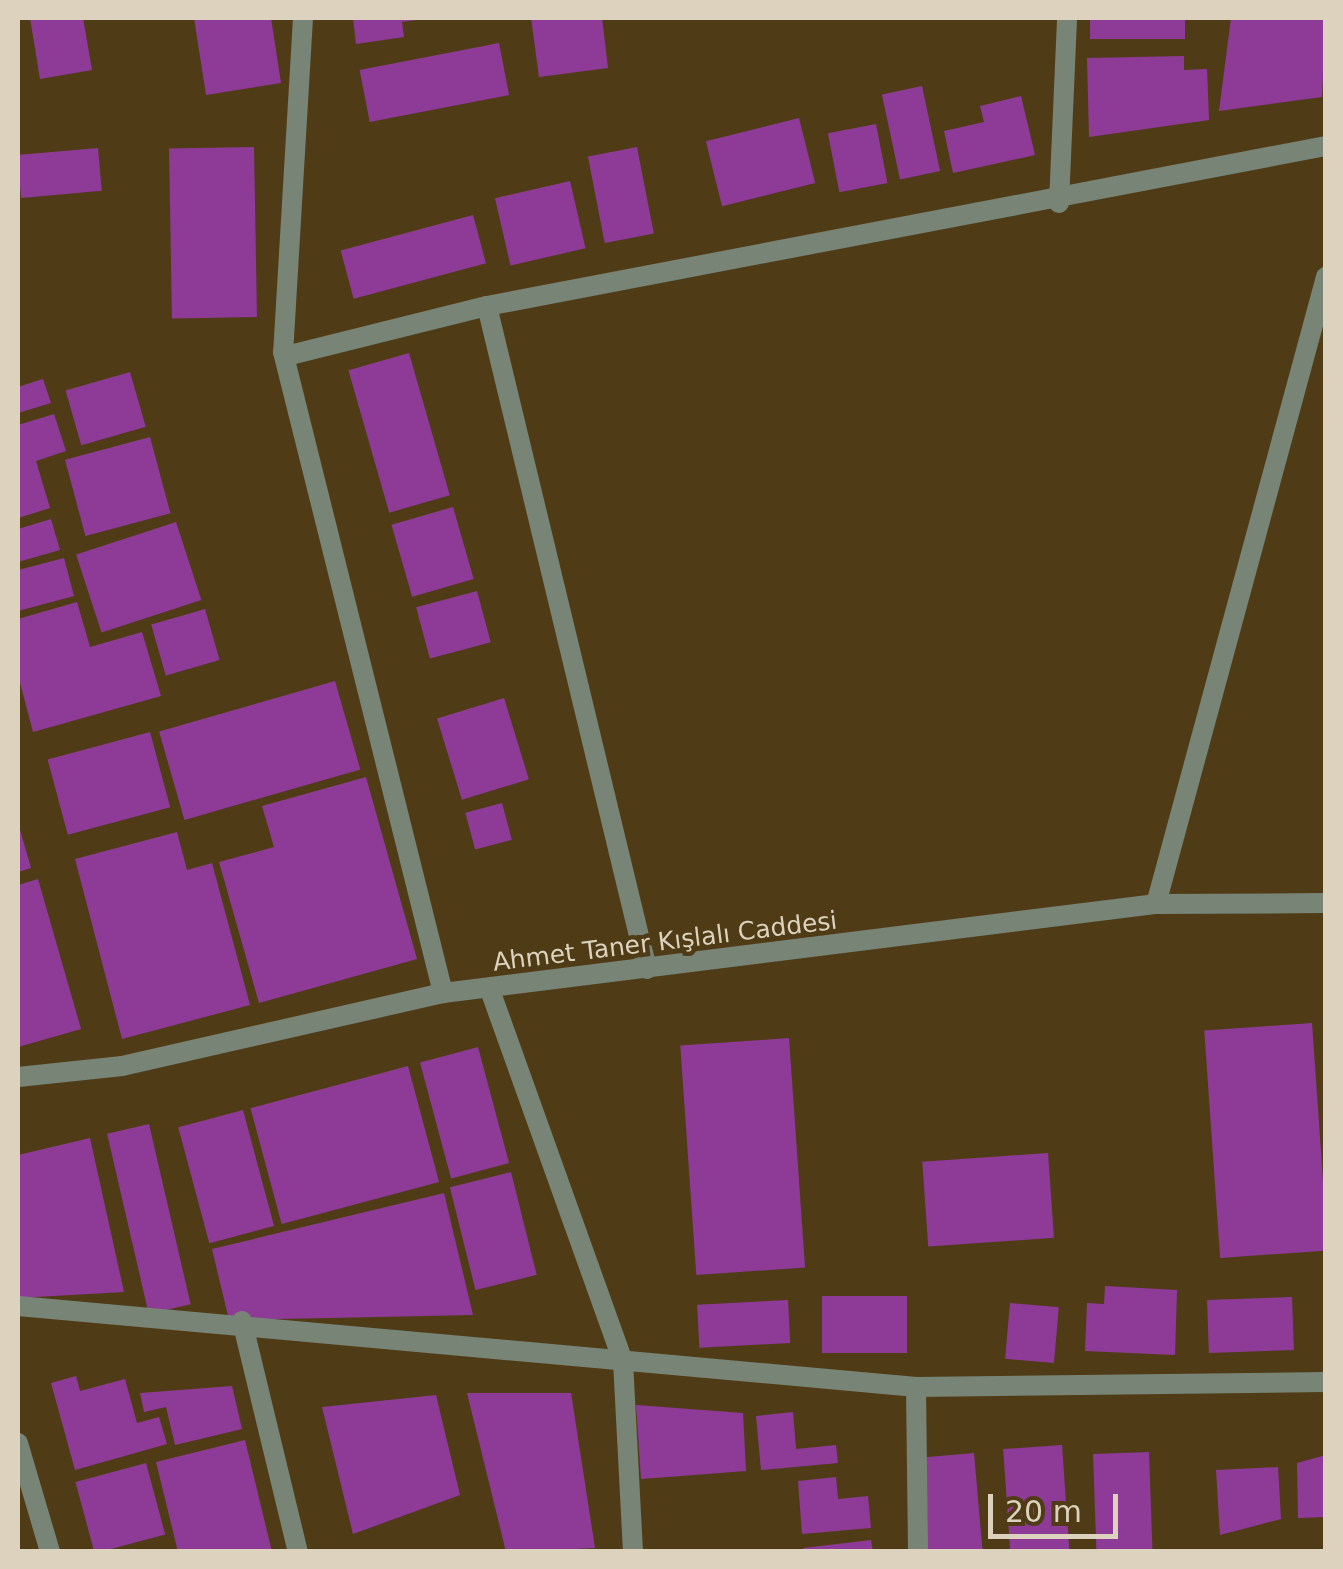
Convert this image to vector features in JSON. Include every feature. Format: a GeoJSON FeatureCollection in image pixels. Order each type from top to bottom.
{"type":"FeatureCollection","features":[{"type":"Feature","properties":{"kind":"street"},"geometry":{"type":"LineString","coordinates":[[302,18],[286,356],[442,993]]}},
{"type":"Feature","properties":{"kind":"street"},"geometry":{"type":"LineString","coordinates":[[1059,203],[1067,18]]}},
{"type":"Feature","properties":{"kind":"street"},"geometry":{"type":"LineString","coordinates":[[286,356],[488,306],[1059,203],[1326,146]]}},
{"type":"Feature","properties":{"kind":"street"},"geometry":{"type":"LineString","coordinates":[[1156,904],[1326,278]]}},
{"type":"Feature","properties":{"kind":"street"},"geometry":{"type":"LineString","coordinates":[[488,306],[646,969]]}},
{"type":"Feature","properties":{"kind":"street","name":"Ahmet Taner Kışlalı Caddesi"},"geometry":{"type":"LineString","coordinates":[[18,1077],[122,1066],[442,993],[1156,904],[1326,903]]}},
{"type":"Feature","properties":{"kind":"street"},"geometry":{"type":"LineString","coordinates":[[490,990],[623,1361],[633,1552]]}},
{"type":"Feature","properties":{"kind":"street"},"geometry":{"type":"LineString","coordinates":[[18,1306],[242,1321],[916,1387],[1326,1382]]}},
{"type":"Feature","properties":{"kind":"street"},"geometry":{"type":"LineString","coordinates":[[242,1321],[298,1552]]}},
{"type":"Feature","properties":{"kind":"street"},"geometry":{"type":"LineString","coordinates":[[916,1387],[918,1552]]}},
{"type":"Feature","properties":{"kind":"street"},"geometry":{"type":"LineString","coordinates":[[18,1443],[50,1552]]}},
{"type":"Feature","properties":{"kind":"building"},"geometry":{"type":"Polygon","coordinates":[[[30,18],[83,18],[92,70],[40,79],[30,18]]]}},
{"type":"Feature","properties":{"kind":"building"},"geometry":{"type":"Polygon","coordinates":[[[194,18],[271,18],[281,83],[206,95],[194,18]]]}},
{"type":"Feature","properties":{"kind":"building"},"geometry":{"type":"Polygon","coordinates":[[[353,18],[416,20],[402,22],[404,37],[356,44],[353,18]]]}},
{"type":"Feature","properties":{"kind":"building"},"geometry":{"type":"Polygon","coordinates":[[[531,18],[602,18],[608,68],[539,77],[531,18]]]}},
{"type":"Feature","properties":{"kind":"building"},"geometry":{"type":"Polygon","coordinates":[[[1090,18],[1185,18],[1185,39],[1090,39],[1090,18]]]}},
{"type":"Feature","properties":{"kind":"building"},"geometry":{"type":"Polygon","coordinates":[[[1231,18],[1326,18],[1322,97],[1219,111],[1231,18]]]}},
{"type":"Feature","properties":{"kind":"building"},"geometry":{"type":"Polygon","coordinates":[[[499,43],[509,95],[370,122],[360,70],[499,43]]]}},
{"type":"Feature","properties":{"kind":"building"},"geometry":{"type":"Polygon","coordinates":[[[1184,56],[1184,70],[1207,69],[1209,120],[1089,137],[1087,58],[1184,56]]]}},
{"type":"Feature","properties":{"kind":"building"},"geometry":{"type":"Polygon","coordinates":[[[922,86],[940,171],[900,180],[882,95],[922,86]]]}},
{"type":"Feature","properties":{"kind":"building"},"geometry":{"type":"Polygon","coordinates":[[[1021,96],[1035,155],[953,173],[944,131],[984,122],[980,106],[1021,96]]]}},
{"type":"Feature","properties":{"kind":"building"},"geometry":{"type":"Polygon","coordinates":[[[799,118],[815,183],[722,206],[706,141],[799,118]]]}},
{"type":"Feature","properties":{"kind":"building"},"geometry":{"type":"Polygon","coordinates":[[[876,124],[887,183],[839,192],[828,133],[876,124]]]}},
{"type":"Feature","properties":{"kind":"building"},"geometry":{"type":"Polygon","coordinates":[[[254,147],[257,317],[172,318],[169,148],[254,147]]]}},
{"type":"Feature","properties":{"kind":"building"},"geometry":{"type":"Polygon","coordinates":[[[637,147],[654,233],[605,243],[588,157],[637,147]]]}},
{"type":"Feature","properties":{"kind":"building"},"geometry":{"type":"Polygon","coordinates":[[[98,148],[102,191],[21,198],[18,155],[98,148]]]}},
{"type":"Feature","properties":{"kind":"building"},"geometry":{"type":"Polygon","coordinates":[[[570,181],[586,248],[510,266],[495,198],[570,181]]]}},
{"type":"Feature","properties":{"kind":"building"},"geometry":{"type":"Polygon","coordinates":[[[473,215],[486,263],[354,299],[341,250],[473,215]]]}},
{"type":"Feature","properties":{"kind":"building"},"geometry":{"type":"Polygon","coordinates":[[[409,353],[450,495],[389,513],[348,370],[409,353]]]}},
{"type":"Feature","properties":{"kind":"building"},"geometry":{"type":"Polygon","coordinates":[[[130,372],[146,427],[81,445],[66,390],[130,372]]]}},
{"type":"Feature","properties":{"kind":"building"},"geometry":{"type":"Polygon","coordinates":[[[43,379],[51,403],[18,413],[18,387],[43,379]]]}},
{"type":"Feature","properties":{"kind":"building"},"geometry":{"type":"Polygon","coordinates":[[[54,414],[66,451],[36,461],[50,508],[18,518],[18,425],[54,414]]]}},
{"type":"Feature","properties":{"kind":"building"},"geometry":{"type":"Polygon","coordinates":[[[150,437],[170,513],[85,536],[65,460],[150,437]]]}},
{"type":"Feature","properties":{"kind":"building"},"geometry":{"type":"Polygon","coordinates":[[[453,507],[474,579],[412,597],[391,525],[453,507]]]}},
{"type":"Feature","properties":{"kind":"building"},"geometry":{"type":"Polygon","coordinates":[[[51,519],[60,550],[18,562],[18,529],[51,519]]]}},
{"type":"Feature","properties":{"kind":"building"},"geometry":{"type":"Polygon","coordinates":[[[176,522],[201,600],[101,632],[76,554],[176,522]]]}},
{"type":"Feature","properties":{"kind":"building"},"geometry":{"type":"Polygon","coordinates":[[[64,558],[74,596],[18,611],[18,570],[64,558]]]}},
{"type":"Feature","properties":{"kind":"building"},"geometry":{"type":"Polygon","coordinates":[[[477,591],[491,642],[430,658],[416,607],[477,591]]]}},
{"type":"Feature","properties":{"kind":"building"},"geometry":{"type":"Polygon","coordinates":[[[77,602],[90,647],[142,632],[161,696],[33,732],[18,675],[18,619],[77,602]]]}},
{"type":"Feature","properties":{"kind":"building"},"geometry":{"type":"Polygon","coordinates":[[[205,609],[220,660],[166,675],[151,624],[205,609]]]}},
{"type":"Feature","properties":{"kind":"building"},"geometry":{"type":"Polygon","coordinates":[[[335,681],[360,769],[184,820],[159,731],[335,681]]]}},
{"type":"Feature","properties":{"kind":"building"},"geometry":{"type":"Polygon","coordinates":[[[504,698],[529,779],[462,800],[437,718],[504,698]]]}},
{"type":"Feature","properties":{"kind":"building"},"geometry":{"type":"Polygon","coordinates":[[[150,732],[170,807],[68,835],[48,759],[150,732]]]}},
{"type":"Feature","properties":{"kind":"building"},"geometry":{"type":"Polygon","coordinates":[[[366,777],[417,959],[259,1003],[219,862],[274,847],[262,806],[366,777]]]}},
{"type":"Feature","properties":{"kind":"building"},"geometry":{"type":"Polygon","coordinates":[[[502,803],[512,840],[475,850],[465,813],[502,803]]]}},
{"type":"Feature","properties":{"kind":"building"},"geometry":{"type":"Polygon","coordinates":[[[18,823],[31,868],[18,872],[18,823]]]}},
{"type":"Feature","properties":{"kind":"building"},"geometry":{"type":"Polygon","coordinates":[[[177,832],[187,870],[212,863],[250,1005],[122,1039],[75,859],[177,832]]]}},
{"type":"Feature","properties":{"kind":"building"},"geometry":{"type":"Polygon","coordinates":[[[38,879],[81,1029],[18,1047],[18,885],[38,879]]]}},
{"type":"Feature","properties":{"kind":"building"},"geometry":{"type":"Polygon","coordinates":[[[1312,1023],[1326,1251],[1220,1258],[1204,1031],[1312,1023]]]}},
{"type":"Feature","properties":{"kind":"building"},"geometry":{"type":"Polygon","coordinates":[[[789,1038],[805,1267],[696,1275],[680,1046],[789,1038]]]}},
{"type":"Feature","properties":{"kind":"building"},"geometry":{"type":"Polygon","coordinates":[[[478,1047],[509,1163],[451,1178],[420,1063],[478,1047]]]}},
{"type":"Feature","properties":{"kind":"building"},"geometry":{"type":"Polygon","coordinates":[[[408,1066],[439,1182],[282,1224],[251,1108],[408,1066]]]}},
{"type":"Feature","properties":{"kind":"building"},"geometry":{"type":"Polygon","coordinates":[[[243,1110],[274,1226],[209,1243],[178,1127],[243,1110]]]}},
{"type":"Feature","properties":{"kind":"building"},"geometry":{"type":"Polygon","coordinates":[[[149,1124],[191,1304],[149,1314],[107,1134],[149,1124]]]}},
{"type":"Feature","properties":{"kind":"building"},"geometry":{"type":"Polygon","coordinates":[[[90,1138],[124,1292],[18,1298],[18,1155],[90,1138]]]}},
{"type":"Feature","properties":{"kind":"building"},"geometry":{"type":"Polygon","coordinates":[[[1048,1153],[1054,1238],[928,1247],[922,1162],[1048,1153]]]}},
{"type":"Feature","properties":{"kind":"building"},"geometry":{"type":"Polygon","coordinates":[[[511,1172],[537,1275],[476,1290],[450,1187],[511,1172]]]}},
{"type":"Feature","properties":{"kind":"building"},"geometry":{"type":"Polygon","coordinates":[[[444,1193],[473,1315],[229,1320],[212,1249],[444,1193]]]}},
{"type":"Feature","properties":{"kind":"building"},"geometry":{"type":"Polygon","coordinates":[[[1105,1286],[1177,1290],[1175,1355],[1085,1351],[1087,1303],[1104,1304],[1105,1286]]]}},
{"type":"Feature","properties":{"kind":"building"},"geometry":{"type":"Polygon","coordinates":[[[822,1296],[907,1296],[907,1353],[822,1353],[822,1296]]]}},
{"type":"Feature","properties":{"kind":"building"},"geometry":{"type":"Polygon","coordinates":[[[1292,1297],[1294,1350],[1209,1353],[1207,1300],[1292,1297]]]}},
{"type":"Feature","properties":{"kind":"building"},"geometry":{"type":"Polygon","coordinates":[[[788,1300],[790,1343],[699,1348],[697,1305],[788,1300]]]}},
{"type":"Feature","properties":{"kind":"building"},"geometry":{"type":"Polygon","coordinates":[[[1010,1303],[1059,1307],[1054,1363],[1005,1359],[1010,1303]]]}},
{"type":"Feature","properties":{"kind":"building"},"geometry":{"type":"Polygon","coordinates":[[[76,1376],[80,1391],[125,1379],[137,1423],[159,1417],[167,1444],[75,1470],[51,1383],[76,1376]]]}},
{"type":"Feature","properties":{"kind":"building"},"geometry":{"type":"Polygon","coordinates":[[[232,1386],[242,1429],[175,1445],[166,1407],[144,1412],[140,1393],[232,1386]]]}},
{"type":"Feature","properties":{"kind":"building"},"geometry":{"type":"Polygon","coordinates":[[[467,1393],[571,1393],[595,1548],[506,1552],[467,1393]]]}},
{"type":"Feature","properties":{"kind":"building"},"geometry":{"type":"Polygon","coordinates":[[[436,1395],[460,1495],[353,1534],[322,1407],[436,1395]]]}},
{"type":"Feature","properties":{"kind":"building"},"geometry":{"type":"Polygon","coordinates":[[[636,1405],[743,1413],[746,1471],[641,1479],[636,1405]]]}},
{"type":"Feature","properties":{"kind":"building"},"geometry":{"type":"Polygon","coordinates":[[[793,1412],[796,1449],[836,1445],[838,1463],[761,1470],[756,1416],[793,1412]]]}},
{"type":"Feature","properties":{"kind":"building"},"geometry":{"type":"Polygon","coordinates":[[[245,1440],[272,1552],[178,1552],[156,1462],[245,1440]]]}},
{"type":"Feature","properties":{"kind":"building"},"geometry":{"type":"Polygon","coordinates":[[[1062,1445],[1069,1552],[1010,1552],[1003,1449],[1062,1445]]]}},
{"type":"Feature","properties":{"kind":"building"},"geometry":{"type":"Polygon","coordinates":[[[1149,1452],[1152,1552],[1096,1552],[1093,1454],[1149,1452]]]}},
{"type":"Feature","properties":{"kind":"building"},"geometry":{"type":"Polygon","coordinates":[[[974,1453],[983,1552],[927,1552],[919,1458],[974,1453]]]}},
{"type":"Feature","properties":{"kind":"building"},"geometry":{"type":"Polygon","coordinates":[[[1326,1455],[1326,1517],[1298,1518],[1297,1463],[1326,1455]]]}},
{"type":"Feature","properties":{"kind":"building"},"geometry":{"type":"Polygon","coordinates":[[[146,1463],[165,1534],[94,1552],[75,1482],[146,1463]]]}},
{"type":"Feature","properties":{"kind":"building"},"geometry":{"type":"Polygon","coordinates":[[[1278,1467],[1281,1519],[1220,1535],[1216,1470],[1278,1467]]]}},
{"type":"Feature","properties":{"kind":"building"},"geometry":{"type":"Polygon","coordinates":[[[836,1477],[838,1499],[868,1496],[871,1528],[802,1534],[798,1481],[836,1477]]]}},
{"type":"Feature","properties":{"kind":"building"},"geometry":{"type":"Polygon","coordinates":[[[871,1540],[873,1552],[804,1552],[803,1548],[871,1540]]]}}]}
